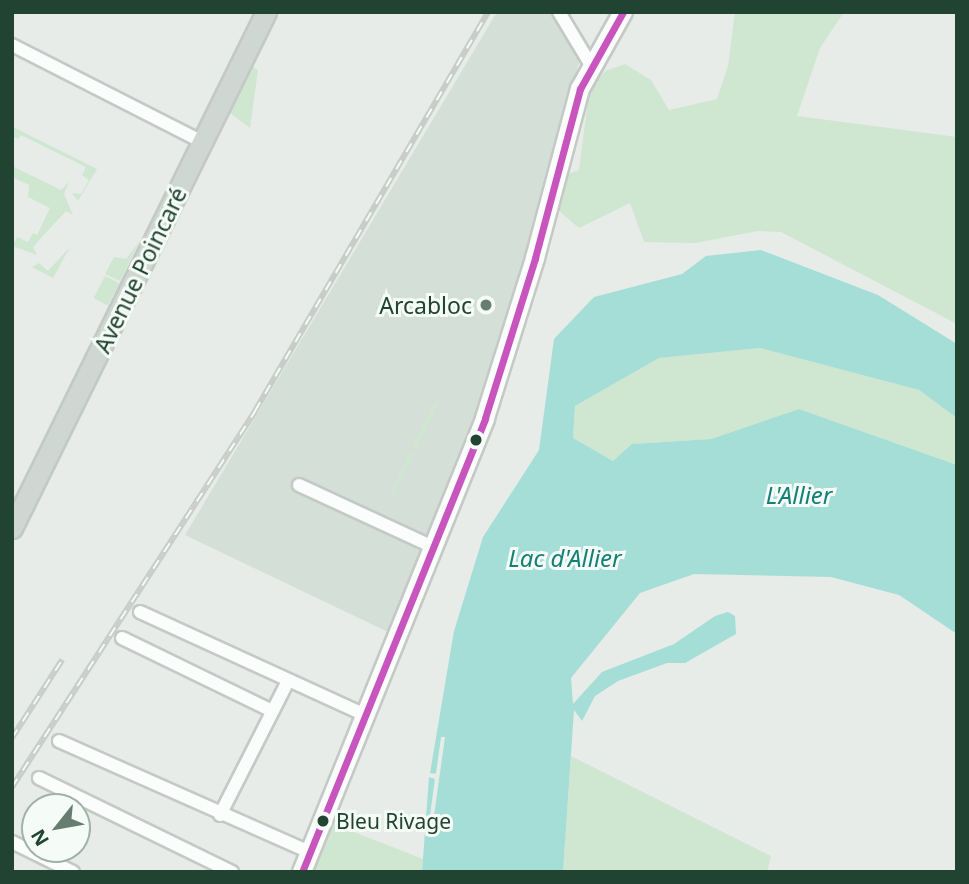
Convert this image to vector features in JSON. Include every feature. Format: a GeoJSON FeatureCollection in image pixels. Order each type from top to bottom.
{"type":"FeatureCollection","features":[{"type":"Feature","properties":{"kind":"main road","name":"Avenue Poincaré"},"geometry":{"type":"LineString","coordinates":[[12,528],[267,12]]}},
{"type":"Feature","properties":{"kind":"street"},"geometry":{"type":"LineString","coordinates":[[559,12],[592,67]]}},
{"type":"Feature","properties":{"kind":"street"},"geometry":{"type":"LineString","coordinates":[[302,872],[433,547],[508,348],[580,89],[623,12]]}},
{"type":"Feature","properties":{"kind":"street"},"geometry":{"type":"LineString","coordinates":[[12,45],[202,142]]}},
{"type":"Feature","properties":{"kind":"street"},"geometry":{"type":"LineString","coordinates":[[299,485],[433,547]]}},
{"type":"Feature","properties":{"kind":"street"},"geometry":{"type":"LineString","coordinates":[[140,612],[365,715]]}},
{"type":"Feature","properties":{"kind":"street"},"geometry":{"type":"LineString","coordinates":[[122,638],[270,710]]}},
{"type":"Feature","properties":{"kind":"street"},"geometry":{"type":"LineString","coordinates":[[220,814],[270,710],[288,681]]}},
{"type":"Feature","properties":{"kind":"street"},"geometry":{"type":"LineString","coordinates":[[60,741],[310,852]]}},
{"type":"Feature","properties":{"kind":"street"},"geometry":{"type":"LineString","coordinates":[[39,778],[232,872]]}},
{"type":"Feature","properties":{"kind":"street"},"geometry":{"type":"LineString","coordinates":[[12,842],[73,872]]}},
{"type":"Feature","properties":{"kind":"shaded area"},"geometry":{"type":"Polygon","coordinates":[[[497,12],[554,12],[581,55],[517,290],[479,404],[388,632],[185,535],[497,12]]]}},
{"type":"Feature","properties":{"kind":"green space"},"geometry":{"type":"Polygon","coordinates":[[[735,12],[844,12],[820,48],[797,116],[957,137],[957,324],[781,232],[758,231],[695,243],[644,242],[630,203],[579,228],[558,210],[568,174],[579,170],[589,93],[605,71],[625,64],[651,80],[669,110],[717,99],[728,66],[735,12]]]}},
{"type":"Feature","properties":{"kind":"green space"},"geometry":{"type":"Polygon","coordinates":[[[253,67],[258,70],[250,128],[230,113],[253,67]]]}},
{"type":"Feature","properties":{"kind":"green space"},"geometry":{"type":"Polygon","coordinates":[[[13,127],[97,169],[78,201],[72,193],[81,194],[89,180],[82,175],[86,167],[21,135],[18,139],[12,136],[13,127]]]}},
{"type":"Feature","properties":{"kind":"green space"},"geometry":{"type":"Polygon","coordinates":[[[12,166],[61,190],[69,182],[64,194],[73,215],[66,211],[41,238],[33,247],[37,255],[13,246],[17,237],[28,242],[33,233],[37,235],[50,208],[28,197],[29,185],[12,177],[12,166]]]}},
{"type":"Feature","properties":{"kind":"green space"},"geometry":{"type":"Polygon","coordinates":[[[139,242],[120,281],[105,274],[114,257],[126,259],[139,242]]]}},
{"type":"Feature","properties":{"kind":"green space"},"geometry":{"type":"Polygon","coordinates":[[[70,247],[53,278],[32,267],[39,263],[48,271],[70,247]]]}},
{"type":"Feature","properties":{"kind":"green space"},"geometry":{"type":"Polygon","coordinates":[[[105,276],[119,283],[108,306],[94,298],[105,276]]]}},
{"type":"Feature","properties":{"kind":"green space"},"geometry":{"type":"Polygon","coordinates":[[[760,348],[919,390],[957,418],[957,465],[799,409],[711,439],[633,444],[613,461],[573,438],[575,406],[659,358],[760,348]]]}},
{"type":"Feature","properties":{"kind":"green space"},"geometry":{"type":"Polygon","coordinates":[[[439,401],[416,449],[412,447],[433,405],[439,401]]]}},
{"type":"Feature","properties":{"kind":"green space"},"geometry":{"type":"Polygon","coordinates":[[[410,452],[414,454],[393,495],[391,492],[410,452]]]}},
{"type":"Feature","properties":{"kind":"green space"},"geometry":{"type":"Polygon","coordinates":[[[571,756],[771,856],[767,872],[563,872],[571,756]]]}},
{"type":"Feature","properties":{"kind":"green space"},"geometry":{"type":"Polygon","coordinates":[[[331,823],[423,859],[422,872],[313,872],[331,823]]]}},
{"type":"Feature","properties":{"kind":"water"},"geometry":{"type":"Polygon","coordinates":[[[761,250],[878,295],[957,344],[957,418],[919,390],[760,348],[659,358],[575,406],[573,438],[613,461],[632,444],[711,439],[799,409],[957,465],[957,634],[899,595],[831,577],[694,574],[640,593],[571,678],[573,704],[602,672],[674,644],[715,616],[728,612],[735,616],[736,634],[685,663],[667,663],[618,681],[595,696],[582,721],[574,710],[563,872],[422,872],[429,777],[435,778],[429,822],[436,774],[430,773],[454,631],[483,537],[539,450],[554,339],[594,297],[682,274],[706,256],[761,250]]]}},
{"type":"Feature","properties":{"kind":"pier"},"geometry":{"type":"Polygon","coordinates":[[[441,737],[445,737],[433,823],[429,823],[435,779],[429,777],[436,773],[441,737]]]}},
{"type":"Feature","properties":{"kind":"railway"},"geometry":{"type":"LineString","coordinates":[[12,787],[255,411],[488,12]]}},
{"type":"Feature","properties":{"kind":"railway"},"geometry":{"type":"LineString","coordinates":[[12,738],[62,660]]}},
{"type":"Feature","properties":{"kind":"transit line"},"geometry":{"type":"LineString","coordinates":[[302,872],[485,418],[535,258],[580,89],[623,12]]}},
{"type":"Feature","properties":{"kind":"place","name":"Arcabloc"},"geometry":{"type":"Point","coordinates":[486,305]}},
{"type":"Feature","properties":{"kind":"place","name":"Bleu Rivage"},"geometry":{"type":"Point","coordinates":[323,821]}},
{"type":"Feature","properties":{"kind":"water label","name":"L'Allier"},"geometry":{"type":"Point","coordinates":[799,495]}},
{"type":"Feature","properties":{"kind":"water label","name":"Lac d'Allier"},"geometry":{"type":"Point","coordinates":[565,558]}}]}
